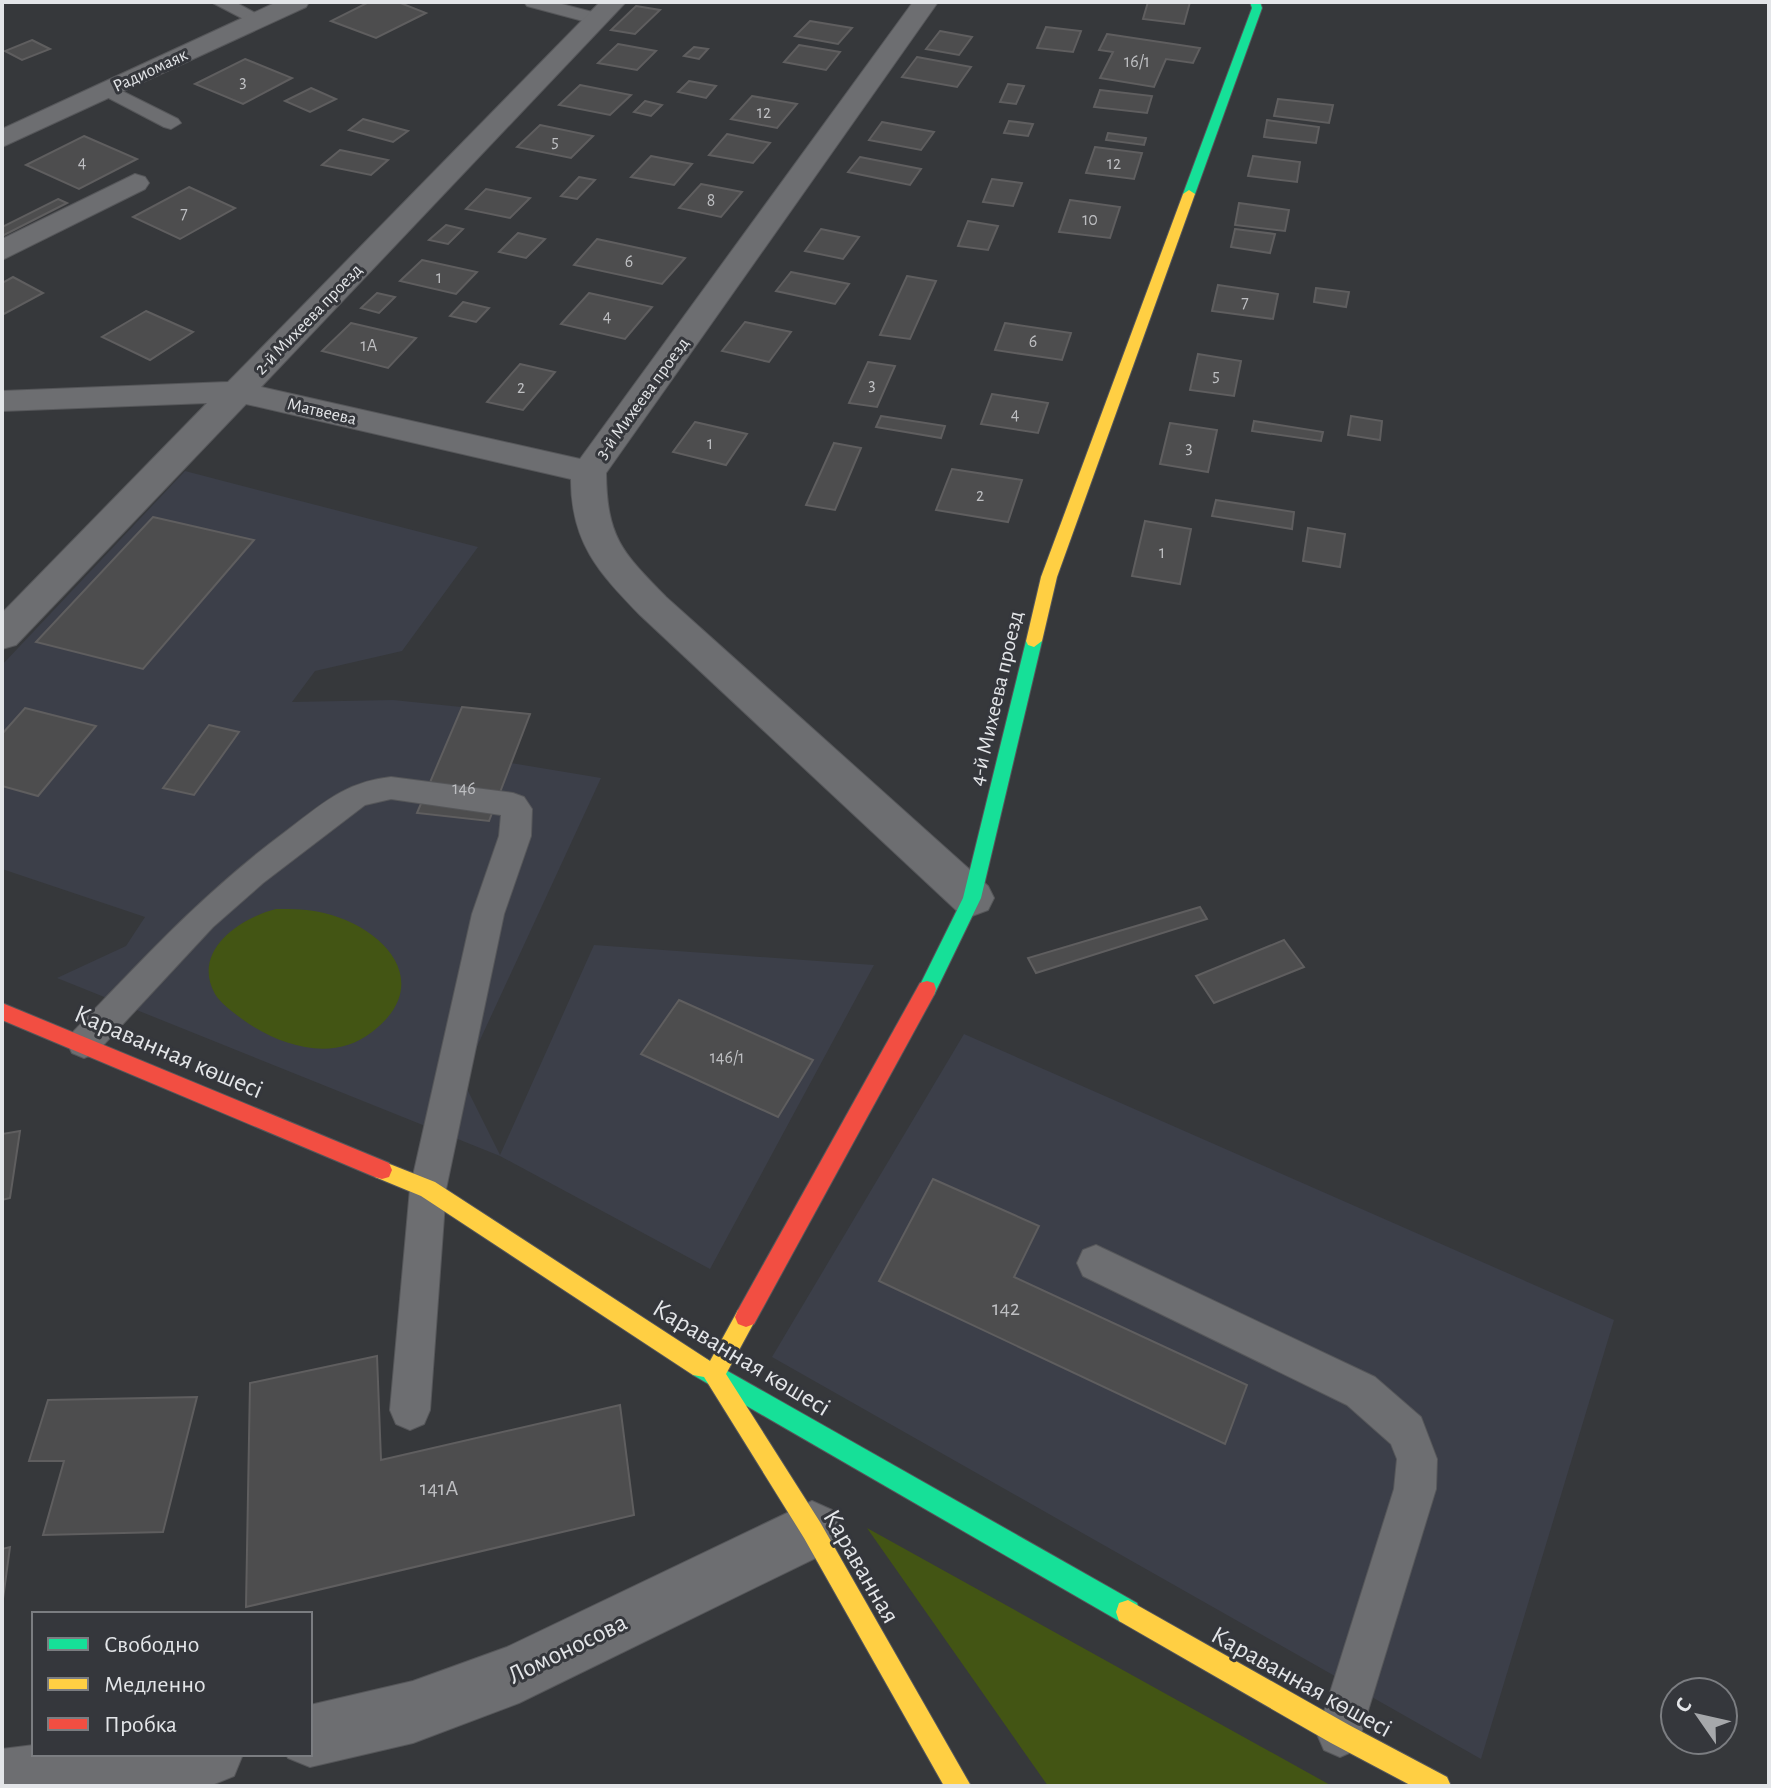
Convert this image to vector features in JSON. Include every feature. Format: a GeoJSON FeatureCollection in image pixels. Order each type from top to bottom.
{"type":"FeatureCollection","features":[{"type":"Feature","properties":{"kind":"street","name":"Радиомаяк"},"geometry":{"type":"LineString","coordinates":[[2,139],[297,2]]}},
{"type":"Feature","properties":{"kind":"street","name":"3-й Михеева проезд"},"geometry":{"type":"LineString","coordinates":[[926,2],[589,472],[588,505],[593,531],[608,559],[664,617],[972,898]]}},
{"type":"Feature","properties":{"kind":"street","name":"4-й Михеева проезд"},"geometry":{"type":"LineString","coordinates":[[714,1375],[924,996],[972,898],[1049,577],[1257,8],[1255,2]]}},
{"type":"Feature","properties":{"kind":"street","name":"2-й Михеева проезд"},"geometry":{"type":"LineString","coordinates":[[2,636],[606,10]]}},
{"type":"Feature","properties":{"kind":"street"},"geometry":{"type":"LineString","coordinates":[[2,251],[135,183]]}},
{"type":"Feature","properties":{"kind":"street","name":"Матвеева"},"geometry":{"type":"LineString","coordinates":[[2,401],[238,392],[589,472]]}},
{"type":"Feature","properties":{"kind":"street","name":"Караванная көшесі"},"geometry":{"type":"LineString","coordinates":[[2,1011],[428,1189],[714,1375],[1340,1734],[1438,1786]]}},
{"type":"Feature","properties":{"kind":"street","name":"Караванная"},"geometry":{"type":"LineString","coordinates":[[714,1375],[812,1530],[958,1786]]}},
{"type":"Feature","properties":{"kind":"street","name":"Ломоносова"},"geometry":{"type":"LineString","coordinates":[[312,1736],[413,1712],[519,1673],[812,1530]]}},
{"type":"Feature","properties":{"kind":"street"},"geometry":{"type":"LineString","coordinates":[[35,1781],[199,1756]]}},
{"type":"Feature","properties":{"kind":"lane"},"geometry":{"type":"LineString","coordinates":[[220,2],[259,20]]}},
{"type":"Feature","properties":{"kind":"lane"},"geometry":{"type":"LineString","coordinates":[[533,2],[606,10]]}},
{"type":"Feature","properties":{"kind":"lane"},"geometry":{"type":"LineString","coordinates":[[108,90],[171,123]]}},
{"type":"Feature","properties":{"kind":"lane"},"geometry":{"type":"LineString","coordinates":[[84,1043],[202,918],[252,874],[354,797],[367,791],[391,788],[513,805],[517,809],[517,826],[488,914],[428,1189],[410,1410]]}},
{"type":"Feature","properties":{"kind":"lane"},"geometry":{"type":"LineString","coordinates":[[1096,1263],[1361,1391],[1407,1431],[1417,1459],[1415,1489],[1340,1734]]}},
{"type":"Feature","properties":{"kind":"shaded area"},"geometry":{"type":"Polygon","coordinates":[[[185,471],[478,547],[402,651],[315,671],[292,702],[393,700],[530,714],[511,763],[601,778],[462,1079],[500,1155],[594,945],[874,965],[710,1269],[500,1156],[57,978],[126,946],[145,917],[2,869],[2,665],[185,471]]]}},
{"type":"Feature","properties":{"kind":"shaded area"},"geometry":{"type":"Polygon","coordinates":[[[964,1034],[1614,1320],[1481,1759],[772,1357],[964,1034]]]}},
{"type":"Feature","properties":{"kind":"green space"},"geometry":{"type":"Polygon","coordinates":[[[276,909],[312,911],[346,920],[382,944],[394,959],[401,977],[400,995],[391,1013],[372,1032],[340,1047],[306,1047],[257,1029],[218,998],[209,978],[209,964],[214,951],[223,939],[248,920],[276,909]]]}},
{"type":"Feature","properties":{"kind":"green space"},"geometry":{"type":"Polygon","coordinates":[[[867,1528],[1332,1786],[1048,1786],[867,1528]]]}},
{"type":"Feature","properties":{"kind":"building"},"geometry":{"type":"Polygon","coordinates":[[[369,2],[398,2],[426,13],[376,38],[331,21],[369,2]]]}},
{"type":"Feature","properties":{"kind":"building"},"geometry":{"type":"Polygon","coordinates":[[[1148,2],[1190,2],[1184,24],[1143,19],[1148,2]]]}},
{"type":"Feature","properties":{"kind":"building"},"geometry":{"type":"Polygon","coordinates":[[[636,6],[660,10],[635,34],[611,30],[636,6]]]}},
{"type":"Feature","properties":{"kind":"building"},"geometry":{"type":"Polygon","coordinates":[[[810,21],[852,28],[838,44],[795,36],[810,21]]]}},
{"type":"Feature","properties":{"kind":"building"},"geometry":{"type":"Polygon","coordinates":[[[1046,27],[1081,31],[1073,52],[1037,48],[1046,27]]]}},
{"type":"Feature","properties":{"kind":"building"},"geometry":{"type":"Polygon","coordinates":[[[940,31],[972,37],[959,55],[926,49],[940,31]]]}},
{"type":"Feature","properties":{"kind":"building"},"geometry":{"type":"Polygon","coordinates":[[[1107,34],[1200,48],[1193,63],[1166,59],[1154,87],[1100,78],[1113,52],[1099,50],[1107,34]]]}},
{"type":"Feature","properties":{"kind":"building"},"geometry":{"type":"Polygon","coordinates":[[[32,40],[50,49],[22,60],[5,51],[32,40]]]}},
{"type":"Feature","properties":{"kind":"building"},"geometry":{"type":"Polygon","coordinates":[[[618,44],[656,51],[637,70],[598,63],[618,44]]]}},
{"type":"Feature","properties":{"kind":"building"},"geometry":{"type":"Polygon","coordinates":[[[799,45],[840,52],[826,70],[784,62],[799,45]]]}},
{"type":"Feature","properties":{"kind":"building"},"geometry":{"type":"Polygon","coordinates":[[[694,47],[708,49],[699,59],[684,56],[694,47]]]}},
{"type":"Feature","properties":{"kind":"building"},"geometry":{"type":"Polygon","coordinates":[[[917,57],[971,67],[957,87],[902,77],[917,57]]]}},
{"type":"Feature","properties":{"kind":"building"},"geometry":{"type":"Polygon","coordinates":[[[245,59],[292,78],[243,104],[195,84],[245,59]]]}},
{"type":"Feature","properties":{"kind":"building"},"geometry":{"type":"Polygon","coordinates":[[[689,81],[716,86],[706,98],[678,92],[689,81]]]}},
{"type":"Feature","properties":{"kind":"building"},"geometry":{"type":"Polygon","coordinates":[[[1008,84],[1024,86],[1016,104],[1000,102],[1008,84]]]}},
{"type":"Feature","properties":{"kind":"building"},"geometry":{"type":"Polygon","coordinates":[[[580,85],[631,95],[610,115],[559,105],[580,85]]]}},
{"type":"Feature","properties":{"kind":"building"},"geometry":{"type":"Polygon","coordinates":[[[311,88],[336,99],[310,112],[285,101],[311,88]]]}},
{"type":"Feature","properties":{"kind":"building"},"geometry":{"type":"Polygon","coordinates":[[[1100,90],[1152,96],[1147,113],[1094,107],[1100,90]]]}},
{"type":"Feature","properties":{"kind":"building"},"geometry":{"type":"Polygon","coordinates":[[[752,96],[797,104],[777,128],[731,119],[752,96]]]}},
{"type":"Feature","properties":{"kind":"building"},"geometry":{"type":"Polygon","coordinates":[[[1278,99],[1333,105],[1329,123],[1274,116],[1278,99]]]}},
{"type":"Feature","properties":{"kind":"building"},"geometry":{"type":"Polygon","coordinates":[[[645,101],[662,105],[651,116],[634,112],[645,101]]]}},
{"type":"Feature","properties":{"kind":"building"},"geometry":{"type":"Polygon","coordinates":[[[363,119],[408,131],[393,142],[349,130],[363,119]]]}},
{"type":"Feature","properties":{"kind":"building"},"geometry":{"type":"Polygon","coordinates":[[[1267,120],[1319,127],[1316,143],[1264,137],[1267,120]]]}},
{"type":"Feature","properties":{"kind":"building"},"geometry":{"type":"Polygon","coordinates":[[[1009,121],[1033,124],[1028,136],[1004,133],[1009,121]]]}},
{"type":"Feature","properties":{"kind":"building"},"geometry":{"type":"Polygon","coordinates":[[[882,122],[934,132],[921,150],[869,140],[882,122]]]}},
{"type":"Feature","properties":{"kind":"building"},"geometry":{"type":"Polygon","coordinates":[[[540,125],[593,136],[571,158],[517,147],[540,125]]]}},
{"type":"Feature","properties":{"kind":"building"},"geometry":{"type":"Polygon","coordinates":[[[1108,133],[1146,138],[1144,145],[1106,140],[1108,133]]]}},
{"type":"Feature","properties":{"kind":"building"},"geometry":{"type":"Polygon","coordinates":[[[727,134],[770,143],[753,163],[709,155],[727,134]]]}},
{"type":"Feature","properties":{"kind":"building"},"geometry":{"type":"Polygon","coordinates":[[[84,136],[137,159],[79,189],[26,165],[84,136]]]}},
{"type":"Feature","properties":{"kind":"building"},"geometry":{"type":"Polygon","coordinates":[[[1095,147],[1142,153],[1134,179],[1086,173],[1095,147]]]}},
{"type":"Feature","properties":{"kind":"building"},"geometry":{"type":"Polygon","coordinates":[[[340,150],[388,160],[371,175],[322,165],[340,150]]]}},
{"type":"Feature","properties":{"kind":"building"},"geometry":{"type":"Polygon","coordinates":[[[651,156],[692,164],[674,185],[631,177],[651,156]]]}},
{"type":"Feature","properties":{"kind":"building"},"geometry":{"type":"Polygon","coordinates":[[[1253,156],[1300,162],[1297,182],[1248,176],[1253,156]]]}},
{"type":"Feature","properties":{"kind":"building"},"geometry":{"type":"Polygon","coordinates":[[[860,157],[921,169],[910,185],[848,172],[860,157]]]}},
{"type":"Feature","properties":{"kind":"building"},"geometry":{"type":"Polygon","coordinates":[[[579,177],[595,180],[577,199],[561,196],[579,177]]]}},
{"type":"Feature","properties":{"kind":"building"},"geometry":{"type":"Polygon","coordinates":[[[992,179],[1022,183],[1013,206],[983,202],[992,179]]]}},
{"type":"Feature","properties":{"kind":"building"},"geometry":{"type":"Polygon","coordinates":[[[701,184],[742,192],[721,217],[679,208],[701,184]]]}},
{"type":"Feature","properties":{"kind":"building"},"geometry":{"type":"Polygon","coordinates":[[[189,187],[235,208],[180,239],[133,217],[189,187]]]}},
{"type":"Feature","properties":{"kind":"building"},"geometry":{"type":"Polygon","coordinates":[[[486,189],[530,198],[510,218],[466,209],[486,189]]]}},
{"type":"Feature","properties":{"kind":"building"},"geometry":{"type":"Polygon","coordinates":[[[58,199],[67,203],[2,236],[2,227],[58,199]]]}},
{"type":"Feature","properties":{"kind":"building"},"geometry":{"type":"Polygon","coordinates":[[[1070,200],[1120,207],[1110,238],[1059,232],[1070,200]]]}},
{"type":"Feature","properties":{"kind":"building"},"geometry":{"type":"Polygon","coordinates":[[[1239,203],[1289,210],[1285,231],[1235,225],[1239,203]]]}},
{"type":"Feature","properties":{"kind":"building"},"geometry":{"type":"Polygon","coordinates":[[[968,221],[998,226],[988,250],[958,246],[968,221]]]}},
{"type":"Feature","properties":{"kind":"building"},"geometry":{"type":"Polygon","coordinates":[[[446,225],[463,229],[448,244],[429,240],[446,225]]]}},
{"type":"Feature","properties":{"kind":"building"},"geometry":{"type":"Polygon","coordinates":[[[821,229],[859,237],[843,259],[805,251],[821,229]]]}},
{"type":"Feature","properties":{"kind":"building"},"geometry":{"type":"Polygon","coordinates":[[[1235,229],[1275,234],[1270,253],[1231,247],[1235,229]]]}},
{"type":"Feature","properties":{"kind":"building"},"geometry":{"type":"Polygon","coordinates":[[[518,233],[545,239],[526,258],[499,252],[518,233]]]}},
{"type":"Feature","properties":{"kind":"building"},"geometry":{"type":"Polygon","coordinates":[[[597,239],[685,258],[662,284],[574,265],[597,239]]]}},
{"type":"Feature","properties":{"kind":"building"},"geometry":{"type":"Polygon","coordinates":[[[422,260],[477,272],[456,294],[400,281],[422,260]]]}},
{"type":"Feature","properties":{"kind":"building"},"geometry":{"type":"Polygon","coordinates":[[[791,272],[849,284],[835,304],[776,291],[791,272]]]}},
{"type":"Feature","properties":{"kind":"building"},"geometry":{"type":"Polygon","coordinates":[[[907,276],[936,281],[910,339],[880,335],[907,276]]]}},
{"type":"Feature","properties":{"kind":"building"},"geometry":{"type":"Polygon","coordinates":[[[13,277],[43,293],[2,315],[2,283],[13,277]]]}},
{"type":"Feature","properties":{"kind":"building"},"geometry":{"type":"Polygon","coordinates":[[[1218,285],[1278,294],[1273,319],[1212,311],[1218,285]]]}},
{"type":"Feature","properties":{"kind":"building"},"geometry":{"type":"Polygon","coordinates":[[[1316,288],[1349,292],[1346,307],[1314,302],[1316,288]]]}},
{"type":"Feature","properties":{"kind":"building"},"geometry":{"type":"Polygon","coordinates":[[[377,293],[395,297],[379,313],[361,308],[377,293]]]}},
{"type":"Feature","properties":{"kind":"building"},"geometry":{"type":"Polygon","coordinates":[[[589,293],[652,307],[625,339],[561,324],[589,293]]]}},
{"type":"Feature","properties":{"kind":"building"},"geometry":{"type":"Polygon","coordinates":[[[463,302],[489,308],[476,322],[450,316],[463,302]]]}},
{"type":"Feature","properties":{"kind":"building"},"geometry":{"type":"Polygon","coordinates":[[[146,311],[193,332],[150,360],[102,337],[146,311]]]}},
{"type":"Feature","properties":{"kind":"building"},"geometry":{"type":"Polygon","coordinates":[[[745,322],[791,332],[769,362],[722,351],[745,322]]]}},
{"type":"Feature","properties":{"kind":"building"},"geometry":{"type":"Polygon","coordinates":[[[351,323],[416,338],[388,368],[322,351],[351,323]]]}},
{"type":"Feature","properties":{"kind":"building"},"geometry":{"type":"Polygon","coordinates":[[[1005,323],[1071,333],[1062,360],[995,350],[1005,323]]]}},
{"type":"Feature","properties":{"kind":"building"},"geometry":{"type":"Polygon","coordinates":[[[1198,354],[1241,361],[1234,396],[1190,390],[1198,354]]]}},
{"type":"Feature","properties":{"kind":"building"},"geometry":{"type":"Polygon","coordinates":[[[868,362],[895,366],[877,407],[849,403],[868,362]]]}},
{"type":"Feature","properties":{"kind":"building"},"geometry":{"type":"Polygon","coordinates":[[[520,364],[555,372],[523,410],[487,402],[520,364]]]}},
{"type":"Feature","properties":{"kind":"building"},"geometry":{"type":"Polygon","coordinates":[[[992,394],[1048,403],[1038,433],[981,424],[992,394]]]}},
{"type":"Feature","properties":{"kind":"building"},"geometry":{"type":"Polygon","coordinates":[[[881,416],[945,426],[941,438],[876,427],[881,416]]]}},
{"type":"Feature","properties":{"kind":"building"},"geometry":{"type":"Polygon","coordinates":[[[1351,416],[1382,421],[1380,440],[1348,435],[1351,416]]]}},
{"type":"Feature","properties":{"kind":"building"},"geometry":{"type":"Polygon","coordinates":[[[1254,421],[1323,432],[1321,441],[1252,431],[1254,421]]]}},
{"type":"Feature","properties":{"kind":"building"},"geometry":{"type":"Polygon","coordinates":[[[695,422],[747,434],[726,465],[673,452],[695,422]]]}},
{"type":"Feature","properties":{"kind":"building"},"geometry":{"type":"Polygon","coordinates":[[[1170,423],[1217,430],[1208,472],[1160,464],[1170,423]]]}},
{"type":"Feature","properties":{"kind":"building"},"geometry":{"type":"Polygon","coordinates":[[[834,443],[861,448],[835,510],[806,505],[834,443]]]}},
{"type":"Feature","properties":{"kind":"building"},"geometry":{"type":"Polygon","coordinates":[[[952,469],[1022,480],[1008,522],[936,510],[952,469]]]}},
{"type":"Feature","properties":{"kind":"building"},"geometry":{"type":"Polygon","coordinates":[[[1216,500],[1294,512],[1292,529],[1212,516],[1216,500]]]}},
{"type":"Feature","properties":{"kind":"building"},"geometry":{"type":"Polygon","coordinates":[[[153,517],[254,540],[143,669],[36,642],[153,517]]]}},
{"type":"Feature","properties":{"kind":"building"},"geometry":{"type":"Polygon","coordinates":[[[1145,521],[1191,529],[1180,584],[1132,576],[1145,521]]]}},
{"type":"Feature","properties":{"kind":"building"},"geometry":{"type":"Polygon","coordinates":[[[1308,528],[1345,534],[1340,567],[1303,561],[1308,528]]]}},
{"type":"Feature","properties":{"kind":"building"},"geometry":{"type":"Polygon","coordinates":[[[462,707],[530,714],[489,821],[417,813],[462,707]]]}},
{"type":"Feature","properties":{"kind":"building"},"geometry":{"type":"Polygon","coordinates":[[[25,708],[96,726],[38,796],[2,786],[2,734],[25,708]]]}},
{"type":"Feature","properties":{"kind":"building"},"geometry":{"type":"Polygon","coordinates":[[[209,725],[239,732],[194,795],[163,788],[209,725]]]}},
{"type":"Feature","properties":{"kind":"building"},"geometry":{"type":"Polygon","coordinates":[[[1200,907],[1207,919],[1036,973],[1028,958],[1200,907]]]}},
{"type":"Feature","properties":{"kind":"building"},"geometry":{"type":"Polygon","coordinates":[[[1284,940],[1304,967],[1214,1003],[1196,976],[1284,940]]]}},
{"type":"Feature","properties":{"kind":"building"},"geometry":{"type":"Polygon","coordinates":[[[679,1000],[813,1060],[778,1117],[641,1054],[679,1000]]]}},
{"type":"Feature","properties":{"kind":"building"},"geometry":{"type":"Polygon","coordinates":[[[20,1131],[10,1198],[2,1200],[2,1134],[20,1131]]]}},
{"type":"Feature","properties":{"kind":"building"},"geometry":{"type":"Polygon","coordinates":[[[933,1179],[1039,1226],[1014,1277],[1247,1385],[1225,1444],[879,1281],[933,1179]]]}},
{"type":"Feature","properties":{"kind":"building"},"geometry":{"type":"Polygon","coordinates":[[[377,1356],[381,1460],[620,1405],[634,1515],[246,1607],[250,1383],[377,1356]]]}},
{"type":"Feature","properties":{"kind":"building"},"geometry":{"type":"Polygon","coordinates":[[[197,1397],[163,1532],[43,1535],[64,1461],[29,1461],[48,1400],[197,1397]]]}},
{"type":"Feature","properties":{"kind":"building"},"geometry":{"type":"Polygon","coordinates":[[[10,1547],[2,1606],[2,1549],[10,1547]]]}},
{"type":"Feature","properties":{"kind":"traffic: fast"},"geometry":{"type":"LineString","coordinates":[[1189,194],[1257,8],[1255,2]]}},
{"type":"Feature","properties":{"kind":"traffic: fast"},"geometry":{"type":"LineString","coordinates":[[927,989],[972,898],[1034,641]]}},
{"type":"Feature","properties":{"kind":"traffic: fast"},"geometry":{"type":"LineString","coordinates":[[701,1367],[1128,1612]]}},
{"type":"Feature","properties":{"kind":"traffic: slow"},"geometry":{"type":"LineString","coordinates":[[1034,641],[1049,577],[1189,194]]}},
{"type":"Feature","properties":{"kind":"traffic: slow"},"geometry":{"type":"LineString","coordinates":[[382,1170],[428,1189],[701,1367]]}},
{"type":"Feature","properties":{"kind":"traffic: slow"},"geometry":{"type":"LineString","coordinates":[[746,1317],[714,1375],[812,1530],[958,1786]]}},
{"type":"Feature","properties":{"kind":"traffic: slow"},"geometry":{"type":"LineString","coordinates":[[1128,1612],[1340,1734],[1438,1786]]}},
{"type":"Feature","properties":{"kind":"traffic: jam"},"geometry":{"type":"LineString","coordinates":[[746,1317],[927,989]]}},
{"type":"Feature","properties":{"kind":"traffic: jam"},"geometry":{"type":"LineString","coordinates":[[2,1011],[382,1170]]}}]}
